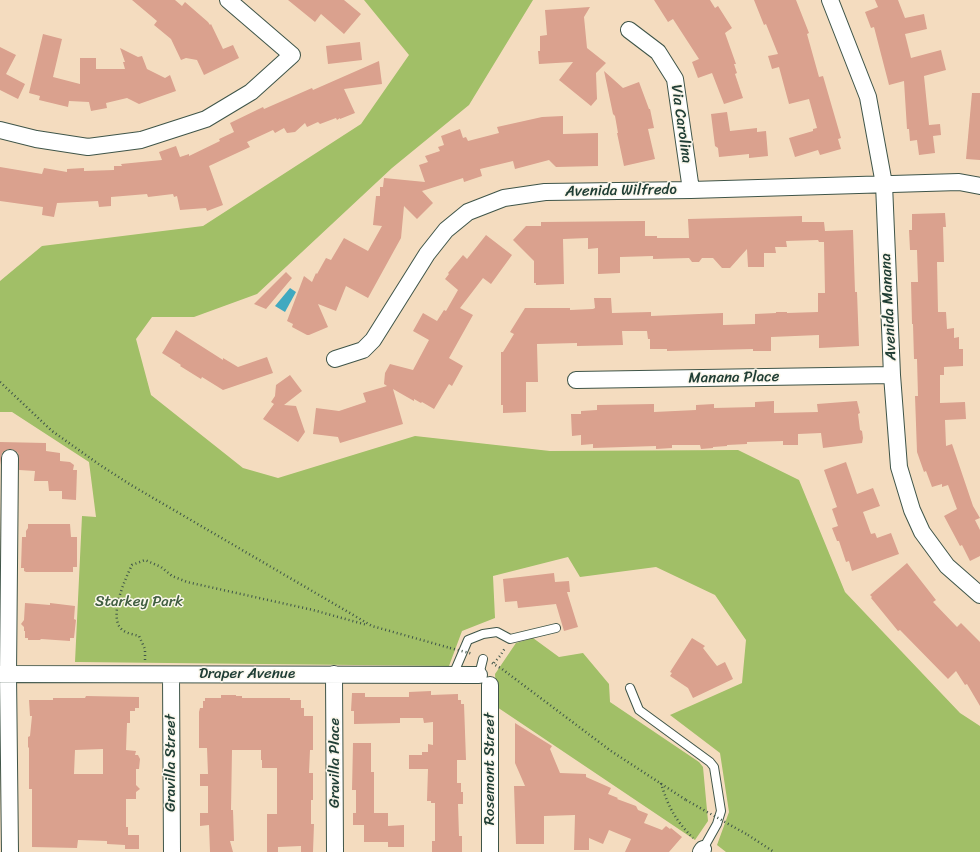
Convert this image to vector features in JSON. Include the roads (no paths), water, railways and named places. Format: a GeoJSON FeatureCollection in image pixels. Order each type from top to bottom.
{"type":"FeatureCollection","features":[{"type":"Feature","properties":{"kind":"street"},"geometry":{"type":"LineString","coordinates":[[0,130],[36,139],[88,147],[141,140],[206,119],[251,92],[292,55],[228,0]]}},
{"type":"Feature","properties":{"kind":"street","name":"Avenida Manana"},"geometry":{"type":"LineString","coordinates":[[830,0],[868,97],[884,184],[892,375],[899,467],[912,510],[922,532],[947,566],[980,596]]}},
{"type":"Feature","properties":{"kind":"street","name":"Via Carolina"},"geometry":{"type":"LineString","coordinates":[[629,30],[658,52],[675,79],[691,190]]}},
{"type":"Feature","properties":{"kind":"street","name":"Avenida Wilfredo"},"geometry":{"type":"LineString","coordinates":[[335,359],[363,350],[373,340],[428,254],[446,230],[468,212],[504,198],[544,192],[691,190],[959,182],[980,186]]}},
{"type":"Feature","properties":{"kind":"street","name":"Manana Place"},"geometry":{"type":"LineString","coordinates":[[576,380],[892,375]]}},
{"type":"Feature","properties":{"kind":"street"},"geometry":{"type":"LineString","coordinates":[[10,458],[4,674],[10,852]]}},
{"type":"Feature","properties":{"kind":"street","name":"Draper Avenue"},"geometry":{"type":"LineString","coordinates":[[4,674],[171,675],[484,673]]}},
{"type":"Feature","properties":{"kind":"street","name":"Rosemont Street"},"geometry":{"type":"LineString","coordinates":[[484,673],[490,852]]}},
{"type":"Feature","properties":{"kind":"street","name":"Gravilla Place"},"geometry":{"type":"LineString","coordinates":[[334,674],[335,852]]}},
{"type":"Feature","properties":{"kind":"street","name":"Gravilla Street"},"geometry":{"type":"LineString","coordinates":[[171,675],[172,852]]}},
{"type":"Feature","properties":{"kind":"lane"},"geometry":{"type":"LineString","coordinates":[[453,674],[468,640],[484,634],[497,632],[510,639],[556,628]]}},
{"type":"Feature","properties":{"kind":"lane"},"geometry":{"type":"LineString","coordinates":[[630,688],[639,710],[710,762],[714,768],[721,812],[717,824],[702,850]]}},
{"type":"Feature","properties":{"kind":"water"},"geometry":{"type":"Polygon","coordinates":[[[290,288],[296,292],[285,312],[275,306],[290,288]]]}},
{"type":"Feature","properties":{"kind":"park label","name":"Starkey Park"},"geometry":{"type":"Point","coordinates":[139,602]}}]}
